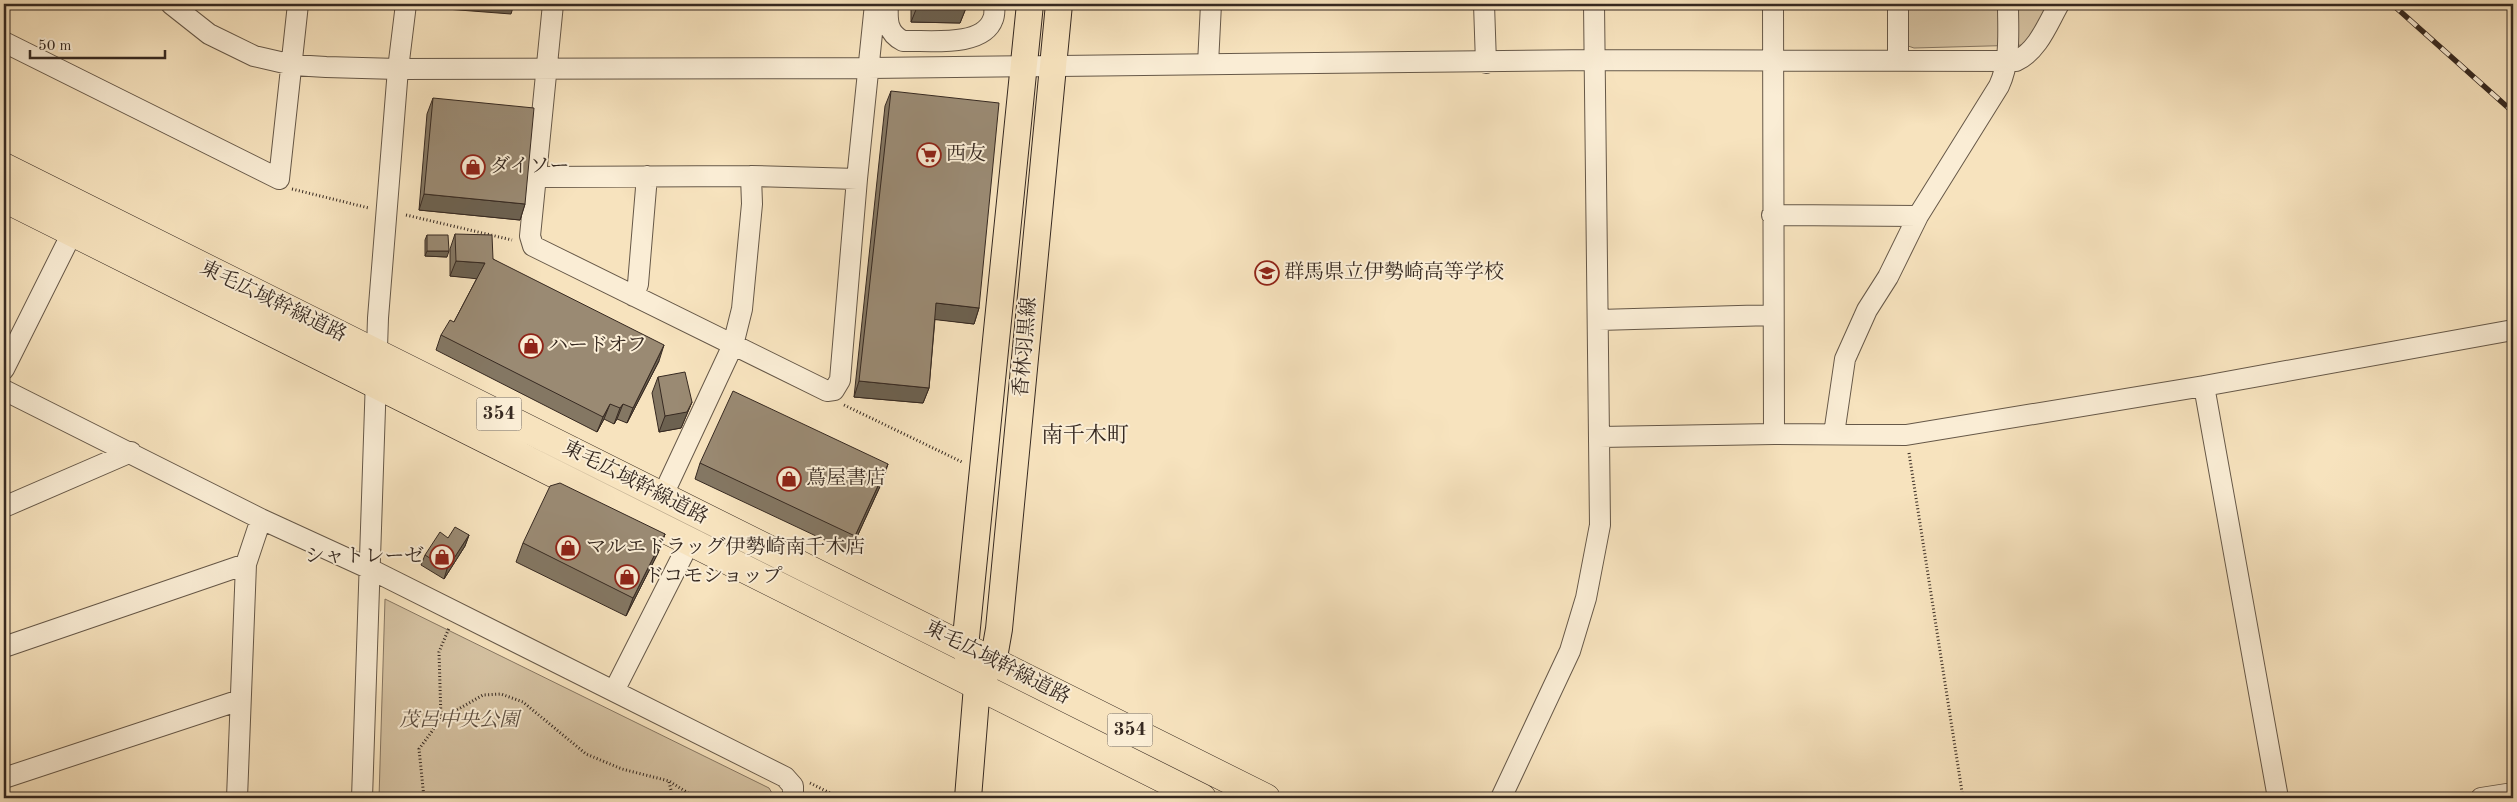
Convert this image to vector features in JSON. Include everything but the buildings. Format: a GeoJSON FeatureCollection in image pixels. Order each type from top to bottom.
{"type":"FeatureCollection","features":[{"type":"Feature","properties":{"kind":"highway","name":"東毛広域幹線道路"},"geometry":{"type":"LineString","coordinates":[[4,167],[1266,798]]}},
{"type":"Feature","properties":{"kind":"highway","name":"東毛広域幹線道路"},"geometry":{"type":"LineString","coordinates":[[4,198],[1202,798]]}},
{"type":"Feature","properties":{"kind":"main road","name":"香林羽黒線"},"geometry":{"type":"LineString","coordinates":[[968,798],[977,686],[965,648],[1030,4]]}},
{"type":"Feature","properties":{"kind":"main road","name":"香林羽黒線"},"geometry":{"type":"LineString","coordinates":[[977,686],[993,663],[1000,615],[1059,4]]}},
{"type":"Feature","properties":{"kind":"street"},"geometry":{"type":"LineString","coordinates":[[171,4],[209,34],[254,56],[293,65],[398,69],[1053,67],[1208,64],[1486,63],[1595,60],[2006,61],[2024,57],[2033,48],[2059,4]]}},
{"type":"Feature","properties":{"kind":"street"},"geometry":{"type":"LineString","coordinates":[[5,43],[279,179],[288,88],[293,65],[298,4]]}},
{"type":"Feature","properties":{"kind":"street"},"geometry":{"type":"LineString","coordinates":[[356,797],[370,569],[377,352],[398,69],[406,4]]}},
{"type":"Feature","properties":{"kind":"street"},"geometry":{"type":"LineString","coordinates":[[553,4],[530,236],[533,246],[827,392],[836,387],[840,380],[857,179],[870,68],[875,4]]}},
{"type":"Feature","properties":{"kind":"street"},"geometry":{"type":"LineString","coordinates":[[888,4],[888,26],[896,38],[903,41],[970,40],[979,36],[993,20],[995,4]]}},
{"type":"Feature","properties":{"kind":"street"},"geometry":{"type":"LineString","coordinates":[[1208,64],[1211,4]]}},
{"type":"Feature","properties":{"kind":"street"},"geometry":{"type":"LineString","coordinates":[[1484,4],[1486,63]]}},
{"type":"Feature","properties":{"kind":"street"},"geometry":{"type":"LineString","coordinates":[[1501,798],[1570,652],[1586,598],[1600,525],[1594,4]]}},
{"type":"Feature","properties":{"kind":"street"},"geometry":{"type":"LineString","coordinates":[[1773,4],[1774,434]]}},
{"type":"Feature","properties":{"kind":"street"},"geometry":{"type":"LineString","coordinates":[[1898,4],[1898,60]]}},
{"type":"Feature","properties":{"kind":"street"},"geometry":{"type":"LineString","coordinates":[[1834,434],[1845,359],[1867,310],[1888,277],[1918,216],[1999,86],[2005,73],[2008,4]]}},
{"type":"Feature","properties":{"kind":"street"},"geometry":{"type":"LineString","coordinates":[[634,296],[638,284],[647,176]]}},
{"type":"Feature","properties":{"kind":"street"},"geometry":{"type":"LineString","coordinates":[[535,177],[750,176],[857,179]]}},
{"type":"Feature","properties":{"kind":"street"},"geometry":{"type":"LineString","coordinates":[[662,497],[733,345],[741,316],[752,204],[750,176]]}},
{"type":"Feature","properties":{"kind":"street"},"geometry":{"type":"LineString","coordinates":[[1772,215],[1918,216]]}},
{"type":"Feature","properties":{"kind":"street"},"geometry":{"type":"LineString","coordinates":[[4,369],[72,233]]}},
{"type":"Feature","properties":{"kind":"street"},"geometry":{"type":"LineString","coordinates":[[1599,320],[1773,315]]}},
{"type":"Feature","properties":{"kind":"street"},"geometry":{"type":"LineString","coordinates":[[1600,437],[1906,434],[2204,386],[2513,330]]}},
{"type":"Feature","properties":{"kind":"street"},"geometry":{"type":"LineString","coordinates":[[2204,386],[2278,798]]}},
{"type":"Feature","properties":{"kind":"street"},"geometry":{"type":"LineString","coordinates":[[4,390],[131,452],[261,519],[370,569],[786,777],[793,786],[793,798]]}},
{"type":"Feature","properties":{"kind":"street"},"geometry":{"type":"LineString","coordinates":[[4,507],[131,452]]}},
{"type":"Feature","properties":{"kind":"street"},"geometry":{"type":"LineString","coordinates":[[237,798],[246,564],[261,519]]}},
{"type":"Feature","properties":{"kind":"street"},"geometry":{"type":"LineString","coordinates":[[614,691],[690,541]]}},
{"type":"Feature","properties":{"kind":"street"},"geometry":{"type":"LineString","coordinates":[[4,648],[246,564]]}},
{"type":"Feature","properties":{"kind":"street"},"geometry":{"type":"LineString","coordinates":[[4,778],[240,700]]}},
{"type":"Feature","properties":{"kind":"street"},"geometry":{"type":"LineString","coordinates":[[2481,798],[2513,793]]}},
{"type":"Feature","properties":{"kind":"path"},"geometry":{"type":"LineString","coordinates":[[289,188],[371,208]]}},
{"type":"Feature","properties":{"kind":"path"},"geometry":{"type":"LineString","coordinates":[[406,216],[533,246]]}},
{"type":"Feature","properties":{"kind":"path"},"geometry":{"type":"LineString","coordinates":[[838,401],[966,464]]}},
{"type":"Feature","properties":{"kind":"path"},"geometry":{"type":"LineString","coordinates":[[1906,434],[1963,798]]}},
{"type":"Feature","properties":{"kind":"path"},"geometry":{"type":"LineString","coordinates":[[441,719],[440,652],[452,623]]}},
{"type":"Feature","properties":{"kind":"path"},"geometry":{"type":"LineString","coordinates":[[424,798],[420,749],[441,719],[483,695],[501,694],[523,702],[586,754],[622,769],[669,781],[696,798]]}},
{"type":"Feature","properties":{"kind":"path"},"geometry":{"type":"LineString","coordinates":[[669,781],[673,798]]}},
{"type":"Feature","properties":{"kind":"path"},"geometry":{"type":"LineString","coordinates":[[807,782],[840,798]]}},
{"type":"Feature","properties":{"kind":"green space"},"geometry":{"type":"Polygon","coordinates":[[[1908,4],[2050,4],[2025,45],[1914,48],[1908,46],[1908,4]]]}},
{"type":"Feature","properties":{"kind":"green space","name":"茂呂中央公園"},"geometry":{"type":"Polygon","coordinates":[[[385,599],[769,788],[775,798],[379,798],[385,599]]]}},
{"type":"Feature","properties":{"kind":"railway"},"geometry":{"type":"LineString","coordinates":[[2392,4],[2513,112]]}},
{"type":"Feature","properties":{"kind":"place","name":"西友"},"geometry":{"type":"Point","coordinates":[929,155]}},
{"type":"Feature","properties":{"kind":"place","name":"ダイソー"},"geometry":{"type":"Point","coordinates":[473,167]}},
{"type":"Feature","properties":{"kind":"place","name":"群馬県立伊勢崎高等学校"},"geometry":{"type":"Point","coordinates":[1267,273]}},
{"type":"Feature","properties":{"kind":"place","name":"ハードオフ"},"geometry":{"type":"Point","coordinates":[531,346]}},
{"type":"Feature","properties":{"kind":"place","name":"蔦屋書店"},"geometry":{"type":"Point","coordinates":[789,479]}},
{"type":"Feature","properties":{"kind":"place","name":"マルエドラッグ伊勢崎南千木店"},"geometry":{"type":"Point","coordinates":[568,548]}},
{"type":"Feature","properties":{"kind":"place","name":"シャトレーゼ"},"geometry":{"type":"Point","coordinates":[442,557]}},
{"type":"Feature","properties":{"kind":"place","name":"ドコモショップ"},"geometry":{"type":"Point","coordinates":[627,577]}},
{"type":"Feature","properties":{"kind":"district","name":"南千木町"},"geometry":{"type":"Point","coordinates":[1085,436]}}]}
